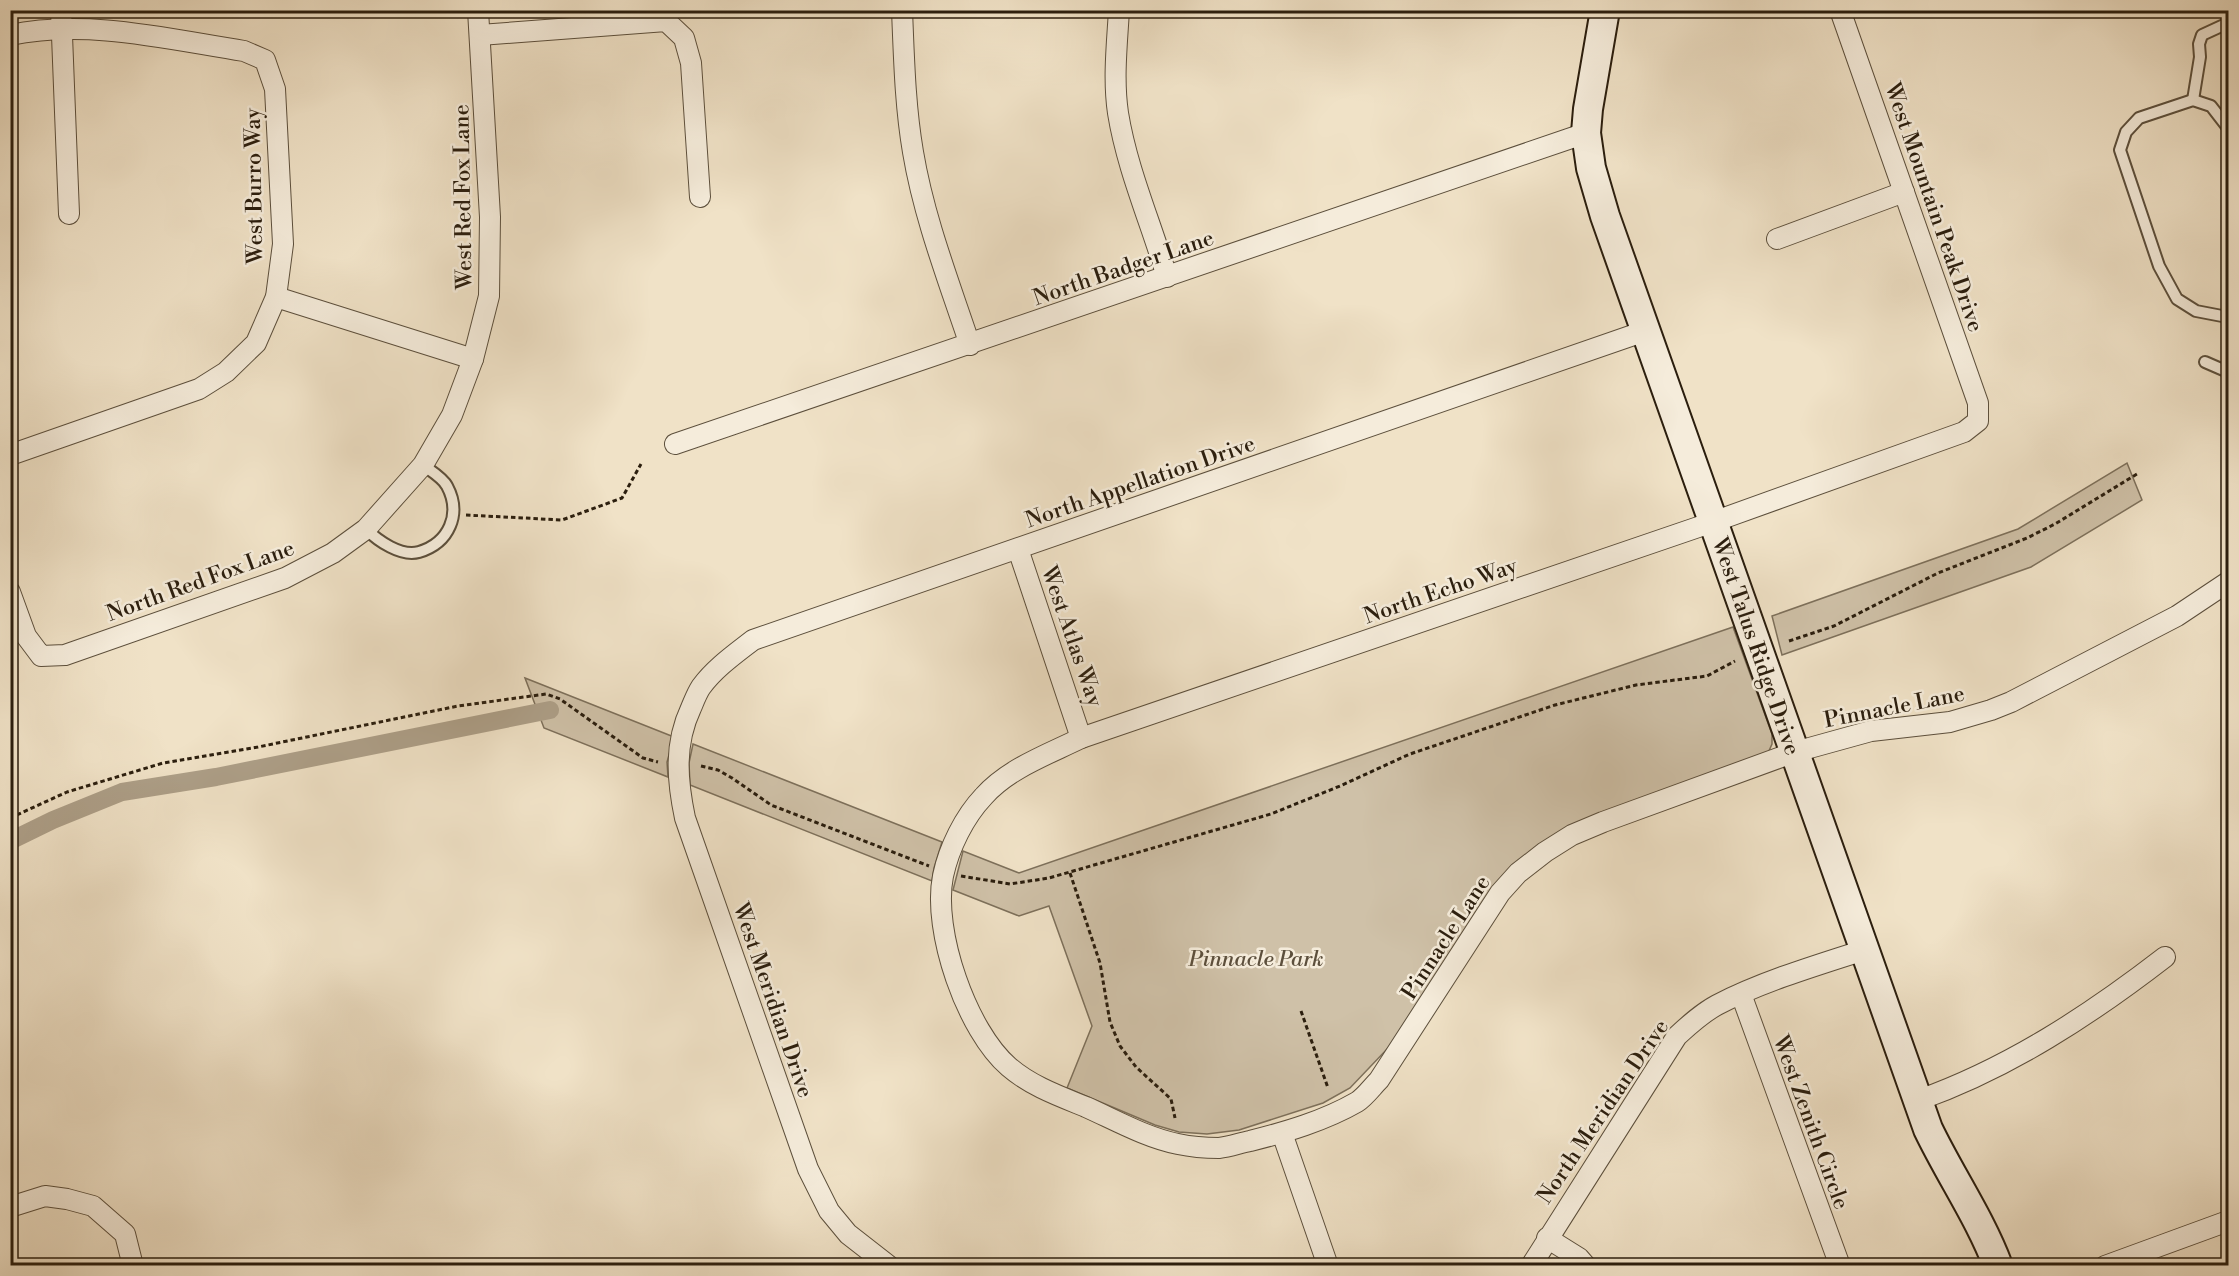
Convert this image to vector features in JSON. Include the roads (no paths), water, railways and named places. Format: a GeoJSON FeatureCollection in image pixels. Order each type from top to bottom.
{"type":"FeatureCollection","features":[{"type":"Feature","properties":{"kind":"street","name":"West Red Fox Lane"},"geometry":{"type":"LineString","coordinates":[[391,500],[423,465],[452,415],[473,359],[489,296],[490,217],[478,10]]}},
{"type":"Feature","properties":{"kind":"street"},"geometry":{"type":"LineString","coordinates":[[902,10],[907,109],[913,153],[927,211],[970,345]]}},
{"type":"Feature","properties":{"kind":"street"},"geometry":{"type":"LineString","coordinates":[[1119,10],[1116,62],[1118,111],[1127,155],[1167,277]]}},
{"type":"Feature","properties":{"kind":"street","name":"West Talus Ridge Drive"},"geometry":{"type":"LineString","coordinates":[[1605,10],[1586,133],[1591,168],[1605,216],[1928,1129],[1989,1244],[1998,1266]]}},
{"type":"Feature","properties":{"kind":"street","name":"West Mountain Peak Drive"},"geometry":{"type":"LineString","coordinates":[[1840,10],[1978,403],[1978,421]]}},
{"type":"Feature","properties":{"kind":"street"},"geometry":{"type":"LineString","coordinates":[[10,35],[62,20],[69,214]]}},
{"type":"Feature","properties":{"kind":"street","name":"West Burro Way"},"geometry":{"type":"LineString","coordinates":[[10,455],[199,389],[226,372],[256,343],[276,297],[283,244],[275,89],[265,60],[244,51],[106,30],[62,20]]}},
{"type":"Feature","properties":{"kind":"street"},"geometry":{"type":"LineString","coordinates":[[480,35],[666,21],[684,38],[691,63],[700,197]]}},
{"type":"Feature","properties":{"kind":"street","name":"North Badger Lane"},"geometry":{"type":"LineString","coordinates":[[675,444],[1586,133]]}},
{"type":"Feature","properties":{"kind":"street"},"geometry":{"type":"LineString","coordinates":[[1777,239],[1904,192]]}},
{"type":"Feature","properties":{"kind":"street"},"geometry":{"type":"LineString","coordinates":[[276,297],[473,359]]}},
{"type":"Feature","properties":{"kind":"street","name":"North Appellation Drive"},"geometry":{"type":"LineString","coordinates":[[685,722],[700,688],[726,661],[753,640],[1645,331]]}},
{"type":"Feature","properties":{"kind":"street","name":"North Echo Way"},"geometry":{"type":"LineString","coordinates":[[951,850],[964,823],[984,795],[1035,760],[1082,738],[1713,522],[1964,432],[1978,421]]}},
{"type":"Feature","properties":{"kind":"street","name":"North Red Fox Lane"},"geometry":{"type":"LineString","coordinates":[[10,592],[26,636],[41,656],[65,655],[285,578],[333,553],[366,529],[391,500]]}},
{"type":"Feature","properties":{"kind":"street","name":"West Atlas Way"},"geometry":{"type":"LineString","coordinates":[[1018,549],[1082,738]]}},
{"type":"Feature","properties":{"kind":"street","name":"Pinnacle Lane"},"geometry":{"type":"LineString","coordinates":[[951,850],[944,871],[941,909],[946,941],[956,978],[973,1021],[988,1046],[1009,1067],[1032,1083],[1136,1130],[1175,1143],[1221,1148],[1282,1133],[1331,1115],[1359,1101],[1379,1080],[1500,893],[1518,873],[1572,834],[1795,752],[1871,731],[1950,722],[2011,702],[2177,616],[2229,582]]}},
{"type":"Feature","properties":{"kind":"street","name":"West Meridian Drive"},"geometry":{"type":"LineString","coordinates":[[685,722],[677,758],[685,818],[808,1169],[829,1211],[848,1234],[889,1266]]}},
{"type":"Feature","properties":{"kind":"street","name":"North Meridian Drive"},"geometry":{"type":"LineString","coordinates":[[1531,1266],[1677,1036],[1716,1006],[1741,994],[1864,950]]}},
{"type":"Feature","properties":{"kind":"street"},"geometry":{"type":"LineString","coordinates":[[1919,1100],[1965,1083],[2057,1033],[2121,991],[2165,957]]}},
{"type":"Feature","properties":{"kind":"street","name":"West Zenith Circle"},"geometry":{"type":"LineString","coordinates":[[1741,994],[1840,1266]]}},
{"type":"Feature","properties":{"kind":"street"},"geometry":{"type":"LineString","coordinates":[[1282,1133],[1328,1266]]}},
{"type":"Feature","properties":{"kind":"street"},"geometry":{"type":"LineString","coordinates":[[10,1207],[45,1196],[93,1206],[125,1234],[133,1266]]}},
{"type":"Feature","properties":{"kind":"street"},"geometry":{"type":"LineString","coordinates":[[2105,1266],[2229,1221]]}},
{"type":"Feature","properties":{"kind":"street"},"geometry":{"type":"LineString","coordinates":[[1547,1238],[1579,1258],[1586,1266]]}},
{"type":"Feature","properties":{"kind":"lane"},"geometry":{"type":"LineString","coordinates":[[2193,100],[2202,35],[2229,23]]}},
{"type":"Feature","properties":{"kind":"lane"},"geometry":{"type":"LineString","coordinates":[[2229,128],[2211,106],[2193,100],[2139,118],[2126,132],[2120,150],[2159,266],[2177,299],[2196,311],[2222,316],[2229,314]]}},
{"type":"Feature","properties":{"kind":"lane"},"geometry":{"type":"LineString","coordinates":[[2205,362],[2229,372]]}},
{"type":"Feature","properties":{"kind":"lane"},"geometry":{"type":"LineString","coordinates":[[366,529],[376,539],[393,548],[417,553],[440,542],[454,522],[452,501],[447,485],[423,465]]}},
{"type":"Feature","properties":{"kind":"waterway"},"geometry":{"type":"LineString","coordinates":[[10,841],[53,820],[122,792],[216,777],[550,710]]}},
{"type":"Feature","properties":{"kind":"park label","name":"Pinnacle Park"},"geometry":{"type":"Point","coordinates":[1256,958]}}]}
